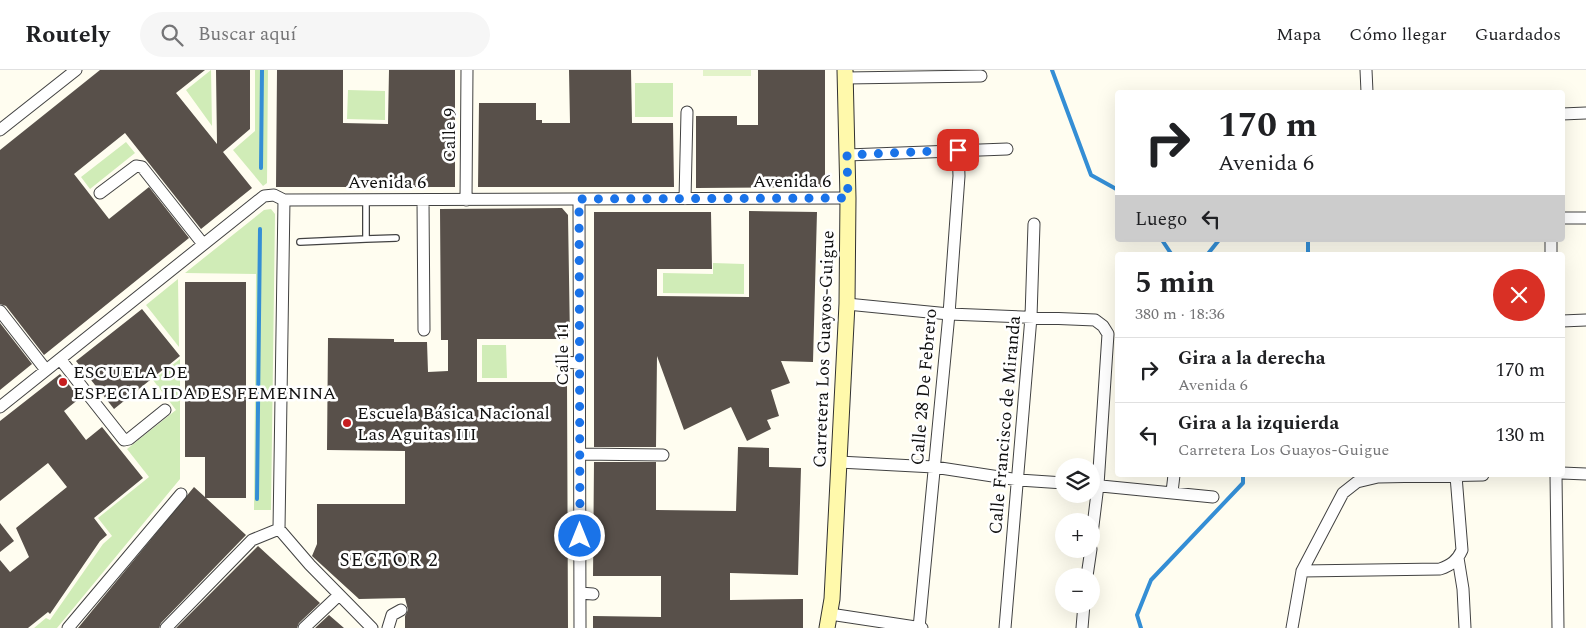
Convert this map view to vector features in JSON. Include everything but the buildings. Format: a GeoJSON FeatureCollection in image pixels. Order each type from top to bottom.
{"type":"FeatureCollection","features":[{"type":"Feature","properties":{"kind":"main road","name":"Carretera Los Guayos-Guigue"},"geometry":{"type":"LineString","coordinates":[[828,621],[847,304],[846,74]]}},
{"type":"Feature","properties":{"kind":"street"},"geometry":{"type":"LineString","coordinates":[[0,130],[76,70]]}},
{"type":"Feature","properties":{"kind":"street","name":"Calle 9"},"geometry":{"type":"LineString","coordinates":[[466,200],[467,70]]}},
{"type":"Feature","properties":{"kind":"street"},"geometry":{"type":"LineString","coordinates":[[1366,70],[1367,90]]}},
{"type":"Feature","properties":{"kind":"street"},"geometry":{"type":"LineString","coordinates":[[846,74],[981,76]]}},
{"type":"Feature","properties":{"kind":"street"},"geometry":{"type":"LineString","coordinates":[[685,199],[687,112]]}},
{"type":"Feature","properties":{"kind":"street"},"geometry":{"type":"LineString","coordinates":[[1565,114],[1586,113]]}},
{"type":"Feature","properties":{"kind":"street"},"geometry":{"type":"LineString","coordinates":[[847,155],[1007,149]]}},
{"type":"Feature","properties":{"kind":"street","name":"Calle 28 De Febrero"},"geometry":{"type":"LineString","coordinates":[[920,628],[959,176],[958,150]]}},
{"type":"Feature","properties":{"kind":"street"},"geometry":{"type":"LineString","coordinates":[[100,193],[136,166],[142,167],[204,244]]}},
{"type":"Feature","properties":{"kind":"street","name":"Avenida 6"},"geometry":{"type":"LineString","coordinates":[[0,407],[264,196],[274,195],[284,200],[685,199],[729,203],[848,198]]}},
{"type":"Feature","properties":{"kind":"street","name":"Calle 11"},"geometry":{"type":"LineString","coordinates":[[579,199],[580,628]]}},
{"type":"Feature","properties":{"kind":"street"},"geometry":{"type":"LineString","coordinates":[[284,200],[279,529],[283,536],[372,628]]}},
{"type":"Feature","properties":{"kind":"street"},"geometry":{"type":"LineString","coordinates":[[424,200],[424,330]]}},
{"type":"Feature","properties":{"kind":"street"},"geometry":{"type":"LineString","coordinates":[[1565,218],[1586,218]]}},
{"type":"Feature","properties":{"kind":"street","name":"Calle Francisco de Miranda"},"geometry":{"type":"LineString","coordinates":[[1005,628],[1032,317],[1034,224]]}},
{"type":"Feature","properties":{"kind":"street"},"geometry":{"type":"LineString","coordinates":[[847,304],[948,314],[1095,320],[1103,326],[1108,334],[1097,458]]}},
{"type":"Feature","properties":{"kind":"street"},"geometry":{"type":"LineString","coordinates":[[0,311],[46,370]]}},
{"type":"Feature","properties":{"kind":"street"},"geometry":{"type":"LineString","coordinates":[[1565,321],[1586,320]]}},
{"type":"Feature","properties":{"kind":"street"},"geometry":{"type":"LineString","coordinates":[[60,359],[124,440],[129,439],[166,410]]}},
{"type":"Feature","properties":{"kind":"street"},"geometry":{"type":"LineString","coordinates":[[562,362],[579,363]]}},
{"type":"Feature","properties":{"kind":"street"},"geometry":{"type":"LineString","coordinates":[[580,454],[662,455]]}},
{"type":"Feature","properties":{"kind":"street"},"geometry":{"type":"LineString","coordinates":[[839,462],[934,468],[1019,480],[1055,482]]}},
{"type":"Feature","properties":{"kind":"street"},"geometry":{"type":"LineString","coordinates":[[1565,473],[1586,474]]}},
{"type":"Feature","properties":{"kind":"street"},"geometry":{"type":"LineString","coordinates":[[1172,492],[1174,477]]}},
{"type":"Feature","properties":{"kind":"street"},"geometry":{"type":"LineString","coordinates":[[1292,628],[1302,572],[1343,493],[1357,482],[1378,478],[1417,477]]}},
{"type":"Feature","properties":{"kind":"street"},"geometry":{"type":"LineString","coordinates":[[1302,572],[1440,569],[1451,565],[1458,558],[1462,550],[1456,477]]}},
{"type":"Feature","properties":{"kind":"street"},"geometry":{"type":"LineString","coordinates":[[1556,477],[1558,628]]}},
{"type":"Feature","properties":{"kind":"street"},"geometry":{"type":"LineString","coordinates":[[1100,486],[1213,496]]}},
{"type":"Feature","properties":{"kind":"street"},"geometry":{"type":"LineString","coordinates":[[68,628],[181,494]]}},
{"type":"Feature","properties":{"kind":"street"},"geometry":{"type":"LineString","coordinates":[[166,628],[252,540],[279,529]]}},
{"type":"Feature","properties":{"kind":"street"},"geometry":{"type":"LineString","coordinates":[[1458,558],[1463,589],[1465,628]]}},
{"type":"Feature","properties":{"kind":"street"},"geometry":{"type":"LineString","coordinates":[[580,594],[593,594]]}},
{"type":"Feature","properties":{"kind":"street"},"geometry":{"type":"LineString","coordinates":[[304,628],[339,595]]}},
{"type":"Feature","properties":{"kind":"street"},"geometry":{"type":"LineString","coordinates":[[388,628],[392,615],[401,610]]}},
{"type":"Feature","properties":{"kind":"street"},"geometry":{"type":"LineString","coordinates":[[1082,628],[1083,613]]}},
{"type":"Feature","properties":{"kind":"street"},"geometry":{"type":"LineString","coordinates":[[828,621],[920,628]]}},
{"type":"Feature","properties":{"kind":"lane"},"geometry":{"type":"LineString","coordinates":[[366,200],[366,239]]}},
{"type":"Feature","properties":{"kind":"lane"},"geometry":{"type":"LineString","coordinates":[[300,242],[396,238]]}},
{"type":"Feature","properties":{"kind":"green space"},"geometry":{"type":"Polygon","coordinates":[[[211,70],[212,126],[186,90],[211,70]]]}},
{"type":"Feature","properties":{"kind":"green space"},"geometry":{"type":"Polygon","coordinates":[[[255,70],[268,70],[267,183],[263,186],[233,150],[255,131],[255,70]]]}},
{"type":"Feature","properties":{"kind":"green space"},"geometry":{"type":"Polygon","coordinates":[[[703,70],[751,70],[751,76],[703,76],[703,70]]]}},
{"type":"Feature","properties":{"kind":"green space"},"geometry":{"type":"Polygon","coordinates":[[[635,83],[673,83],[673,117],[635,117],[635,83]]]}},
{"type":"Feature","properties":{"kind":"green space"},"geometry":{"type":"Polygon","coordinates":[[[348,90],[385,91],[385,120],[347,119],[348,90]]]}},
{"type":"Feature","properties":{"kind":"green space"},"geometry":{"type":"Polygon","coordinates":[[[126,142],[135,153],[90,189],[81,177],[126,142]]]}},
{"type":"Feature","properties":{"kind":"green space"},"geometry":{"type":"Polygon","coordinates":[[[271,209],[275,214],[271,510],[254,510],[256,274],[185,273],[264,210],[271,209]]]}},
{"type":"Feature","properties":{"kind":"green space"},"geometry":{"type":"Polygon","coordinates":[[[713,263],[744,264],[744,294],[663,293],[663,273],[713,274],[713,263]]]}},
{"type":"Feature","properties":{"kind":"green space"},"geometry":{"type":"Polygon","coordinates":[[[178,279],[179,347],[146,305],[178,279]]]}},
{"type":"Feature","properties":{"kind":"green space"},"geometry":{"type":"Polygon","coordinates":[[[482,345],[506,345],[507,378],[482,378],[482,345]]]}},
{"type":"Feature","properties":{"kind":"green space"},"geometry":{"type":"Polygon","coordinates":[[[180,359],[180,479],[57,628],[34,628],[46,618],[50,620],[103,544],[112,536],[98,518],[149,477],[127,449],[176,410],[153,380],[180,359]]]}},
{"type":"Feature","properties":{"kind":"waterway"},"geometry":{"type":"LineString","coordinates":[[261,168],[262,70]]}},
{"type":"Feature","properties":{"kind":"waterway"},"geometry":{"type":"LineString","coordinates":[[1052,70],[1091,175],[1115,188]]}},
{"type":"Feature","properties":{"kind":"waterway"},"geometry":{"type":"LineString","coordinates":[[257,499],[260,229]]}},
{"type":"Feature","properties":{"kind":"waterway"},"geometry":{"type":"LineString","coordinates":[[1163,242],[1170,252]]}},
{"type":"Feature","properties":{"kind":"waterway"},"geometry":{"type":"LineString","coordinates":[[1209,252],[1217,242]]}},
{"type":"Feature","properties":{"kind":"waterway"},"geometry":{"type":"LineString","coordinates":[[1308,242],[1308,252]]}},
{"type":"Feature","properties":{"kind":"waterway"},"geometry":{"type":"LineString","coordinates":[[1141,628],[1137,615],[1151,580],[1243,483],[1243,477]]}},
{"type":"Feature","properties":{"kind":"place","name":"ESCUELA DE ESPECIALIDADES FEMENINA"},"geometry":{"type":"Point","coordinates":[63,382]}},
{"type":"Feature","properties":{"kind":"place","name":"Escuela Básica Nacional Las Aguitas III"},"geometry":{"type":"Point","coordinates":[347,423]}},
{"type":"Feature","properties":{"kind":"district","name":"SECTOR 2"},"geometry":{"type":"Point","coordinates":[389,560]}},
{"type":"Feature","properties":{"kind":"route"},"geometry":{"type":"LineString","coordinates":[[580,536],[579,199],[848,198],[847,155],[958,150]]}}]}
